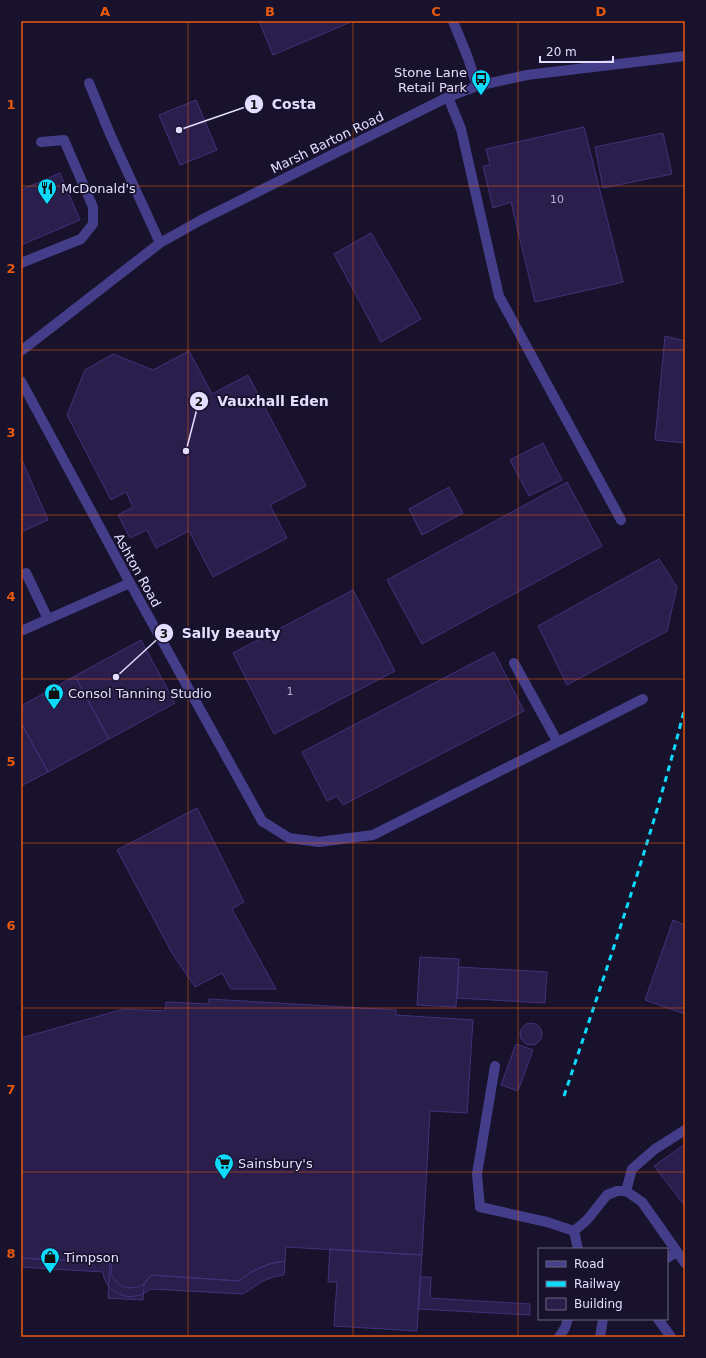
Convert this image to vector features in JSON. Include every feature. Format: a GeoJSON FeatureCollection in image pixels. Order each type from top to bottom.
{"type":"FeatureCollection","features":[{"type":"Feature","properties":{"kind":"street"},"geometry":{"type":"LineString","coordinates":[[453,21],[468,58],[477,86]]}},
{"type":"Feature","properties":{"kind":"street","name":"Marsh Barton Road"},"geometry":{"type":"LineString","coordinates":[[21,350],[160,243],[201,220],[448,97],[477,86],[527,75],[685,56]]}},
{"type":"Feature","properties":{"kind":"street"},"geometry":{"type":"LineString","coordinates":[[89,83],[110,134],[160,243]]}},
{"type":"Feature","properties":{"kind":"street"},"geometry":{"type":"LineString","coordinates":[[448,97],[461,129],[499,296],[621,520]]}},
{"type":"Feature","properties":{"kind":"street"},"geometry":{"type":"LineString","coordinates":[[21,263],[81,239],[93,224],[93,207],[64,140],[41,142]]}},
{"type":"Feature","properties":{"kind":"street","name":"Ashton Road"},"geometry":{"type":"LineString","coordinates":[[21,381],[130,583],[262,821],[289,838],[319,842],[373,835],[643,699]]}},
{"type":"Feature","properties":{"kind":"street"},"geometry":{"type":"LineString","coordinates":[[26,573],[48,619]]}},
{"type":"Feature","properties":{"kind":"street"},"geometry":{"type":"LineString","coordinates":[[21,631],[130,583]]}},
{"type":"Feature","properties":{"kind":"street"},"geometry":{"type":"LineString","coordinates":[[514,663],[557,741]]}},
{"type":"Feature","properties":{"kind":"street"},"geometry":{"type":"LineString","coordinates":[[495,1066],[477,1174],[480,1207],[547,1222],[574,1231]]}},
{"type":"Feature","properties":{"kind":"street"},"geometry":{"type":"LineString","coordinates":[[626,1191],[632,1170],[655,1149],[685,1130]]}},
{"type":"Feature","properties":{"kind":"street"},"geometry":{"type":"LineString","coordinates":[[574,1231],[587,1220],[607,1195],[617,1191],[626,1191],[642,1202],[685,1263]]}},
{"type":"Feature","properties":{"kind":"street"},"geometry":{"type":"LineString","coordinates":[[574,1231],[578,1248]]}},
{"type":"Feature","properties":{"kind":"street"},"geometry":{"type":"LineString","coordinates":[[668,1257],[677,1252]]}},
{"type":"Feature","properties":{"kind":"street"},"geometry":{"type":"LineString","coordinates":[[559,1337],[565,1328],[568,1320]]}},
{"type":"Feature","properties":{"kind":"street"},"geometry":{"type":"LineString","coordinates":[[600,1337],[603,1320]]}},
{"type":"Feature","properties":{"kind":"street"},"geometry":{"type":"LineString","coordinates":[[659,1320],[671,1337]]}},
{"type":"Feature","properties":{"kind":"building"},"geometry":{"type":"Polygon","coordinates":[[[259,21],[353,21],[273,55],[259,21]]]}},
{"type":"Feature","properties":{"kind":"building"},"geometry":{"type":"Polygon","coordinates":[[[196,100],[217,150],[180,165],[159,115],[196,100]]]}},
{"type":"Feature","properties":{"kind":"building"},"geometry":{"type":"Polygon","coordinates":[[[584,127],[623,282],[535,302],[511,202],[493,208],[483,166],[490,165],[486,149],[584,127]]]}},
{"type":"Feature","properties":{"kind":"building"},"geometry":{"type":"Polygon","coordinates":[[[663,133],[672,174],[603,188],[595,147],[663,133]]]}},
{"type":"Feature","properties":{"kind":"building","name":"McDonald's"},"geometry":{"type":"Polygon","coordinates":[[[60,173],[80,220],[21,245],[21,190],[60,173]]]}},
{"type":"Feature","properties":{"kind":"building"},"geometry":{"type":"Polygon","coordinates":[[[371,233],[421,319],[381,342],[334,254],[371,233]]]}},
{"type":"Feature","properties":{"kind":"building"},"geometry":{"type":"Polygon","coordinates":[[[665,336],[685,341],[685,443],[655,440],[665,336]]]}},
{"type":"Feature","properties":{"kind":"building"},"geometry":{"type":"Polygon","coordinates":[[[189,351],[212,394],[248,375],[306,486],[270,505],[287,538],[213,577],[189,531],[156,548],[147,530],[130,538],[118,515],[133,507],[126,492],[111,500],[67,415],[85,370],[113,354],[153,370],[189,351]]]}},
{"type":"Feature","properties":{"kind":"building"},"geometry":{"type":"Polygon","coordinates":[[[543,443],[562,480],[529,496],[510,460],[543,443]]]}},
{"type":"Feature","properties":{"kind":"building"},"geometry":{"type":"Polygon","coordinates":[[[21,458],[48,520],[21,532],[21,458]]]}},
{"type":"Feature","properties":{"kind":"building"},"geometry":{"type":"Polygon","coordinates":[[[567,482],[602,546],[422,644],[387,580],[567,482]]]}},
{"type":"Feature","properties":{"kind":"building"},"geometry":{"type":"Polygon","coordinates":[[[449,487],[463,513],[422,535],[409,509],[449,487]]]}},
{"type":"Feature","properties":{"kind":"building"},"geometry":{"type":"Polygon","coordinates":[[[659,559],[677,587],[667,631],[567,685],[538,626],[659,559]]]}},
{"type":"Feature","properties":{"kind":"building"},"geometry":{"type":"Polygon","coordinates":[[[353,590],[395,671],[274,734],[233,653],[353,590]]]}},
{"type":"Feature","properties":{"kind":"building"},"geometry":{"type":"Polygon","coordinates":[[[141,640],[175,703],[109,739],[75,676],[141,640]]]}},
{"type":"Feature","properties":{"kind":"building"},"geometry":{"type":"Polygon","coordinates":[[[494,652],[524,711],[343,805],[337,796],[327,801],[302,752],[494,652]]]}},
{"type":"Feature","properties":{"kind":"building"},"geometry":{"type":"Polygon","coordinates":[[[75,676],[109,739],[48,772],[21,723],[21,706],[75,676]]]}},
{"type":"Feature","properties":{"kind":"building"},"geometry":{"type":"Polygon","coordinates":[[[21,723],[48,772],[21,786],[21,723]]]}},
{"type":"Feature","properties":{"kind":"building"},"geometry":{"type":"Polygon","coordinates":[[[197,808],[244,902],[232,909],[276,989],[231,989],[222,973],[195,987],[172,953],[117,850],[197,808]]]}},
{"type":"Feature","properties":{"kind":"building"},"geometry":{"type":"Polygon","coordinates":[[[673,920],[685,925],[685,1014],[645,1000],[673,920]]]}},
{"type":"Feature","properties":{"kind":"building"},"geometry":{"type":"Polygon","coordinates":[[[420,957],[459,959],[456,1007],[417,1005],[420,957]]]}},
{"type":"Feature","properties":{"kind":"building"},"geometry":{"type":"Polygon","coordinates":[[[459,967],[547,972],[545,1003],[457,998],[459,967]]]}},
{"type":"Feature","properties":{"kind":"building","name":"Sainsbury's"},"geometry":{"type":"Polygon","coordinates":[[[209,999],[396,1010],[396,1015],[473,1020],[467,1113],[430,1111],[422,1255],[286,1247],[285,1261],[261,1267],[239,1281],[151,1275],[144,1284],[143,1300],[108,1298],[110,1263],[21,1258],[21,1038],[124,1009],[165,1011],[166,1002],[209,1004],[209,999]]]}},
{"type":"Feature","properties":{"kind":"building"},"geometry":{"type":"Polygon","coordinates":[[[531,1023],[539,1026],[542,1034],[539,1042],[531,1045],[523,1042],[520,1034],[523,1026],[531,1023]]]}},
{"type":"Feature","properties":{"kind":"building"},"geometry":{"type":"Polygon","coordinates":[[[516,1044],[533,1050],[518,1091],[501,1085],[516,1044]]]}},
{"type":"Feature","properties":{"kind":"building"},"geometry":{"type":"Polygon","coordinates":[[[685,1144],[685,1206],[654,1166],[685,1144]]]}},
{"type":"Feature","properties":{"kind":"building"},"geometry":{"type":"Polygon","coordinates":[[[330,1249],[422,1255],[417,1331],[334,1326],[337,1282],[328,1282],[330,1249]]]}},
{"type":"Feature","properties":{"kind":"building"},"geometry":{"type":"Polygon","coordinates":[[[21,1258],[112,1263],[111,1274],[115,1281],[122,1286],[130,1288],[138,1287],[145,1283],[151,1275],[239,1281],[261,1267],[285,1261],[284,1275],[263,1281],[243,1294],[151,1289],[141,1295],[129,1297],[119,1294],[109,1287],[104,1278],[103,1272],[21,1267],[21,1258]]]}},
{"type":"Feature","properties":{"kind":"building"},"geometry":{"type":"Polygon","coordinates":[[[420,1277],[431,1277],[430,1298],[530,1304],[530,1315],[418,1309],[420,1277]]]}},
{"type":"Feature","properties":{"kind":"railway"},"geometry":{"type":"LineString","coordinates":[[564,1096],[644,854],[685,707]]}},
{"type":"Feature","properties":{"kind":"place","name":"Stone Lane Retail Park"},"geometry":{"type":"Point","coordinates":[481,96]}},
{"type":"Feature","properties":{"kind":"place","name":"Costa"},"geometry":{"type":"Point","coordinates":[179,130]}},
{"type":"Feature","properties":{"kind":"place","name":"McDonald's"},"geometry":{"type":"Point","coordinates":[47,205]}},
{"type":"Feature","properties":{"kind":"place","name":"Vauxhall Eden"},"geometry":{"type":"Point","coordinates":[186,451]}},
{"type":"Feature","properties":{"kind":"place","name":"Sally Beauty"},"geometry":{"type":"Point","coordinates":[116,677]}},
{"type":"Feature","properties":{"kind":"place","name":"Consol Tanning Studio"},"geometry":{"type":"Point","coordinates":[54,710]}},
{"type":"Feature","properties":{"kind":"place","name":"Sainsbury's"},"geometry":{"type":"Point","coordinates":[224,1180]}},
{"type":"Feature","properties":{"kind":"place","name":"Timpson"},"geometry":{"type":"Point","coordinates":[50,1274]}}]}
